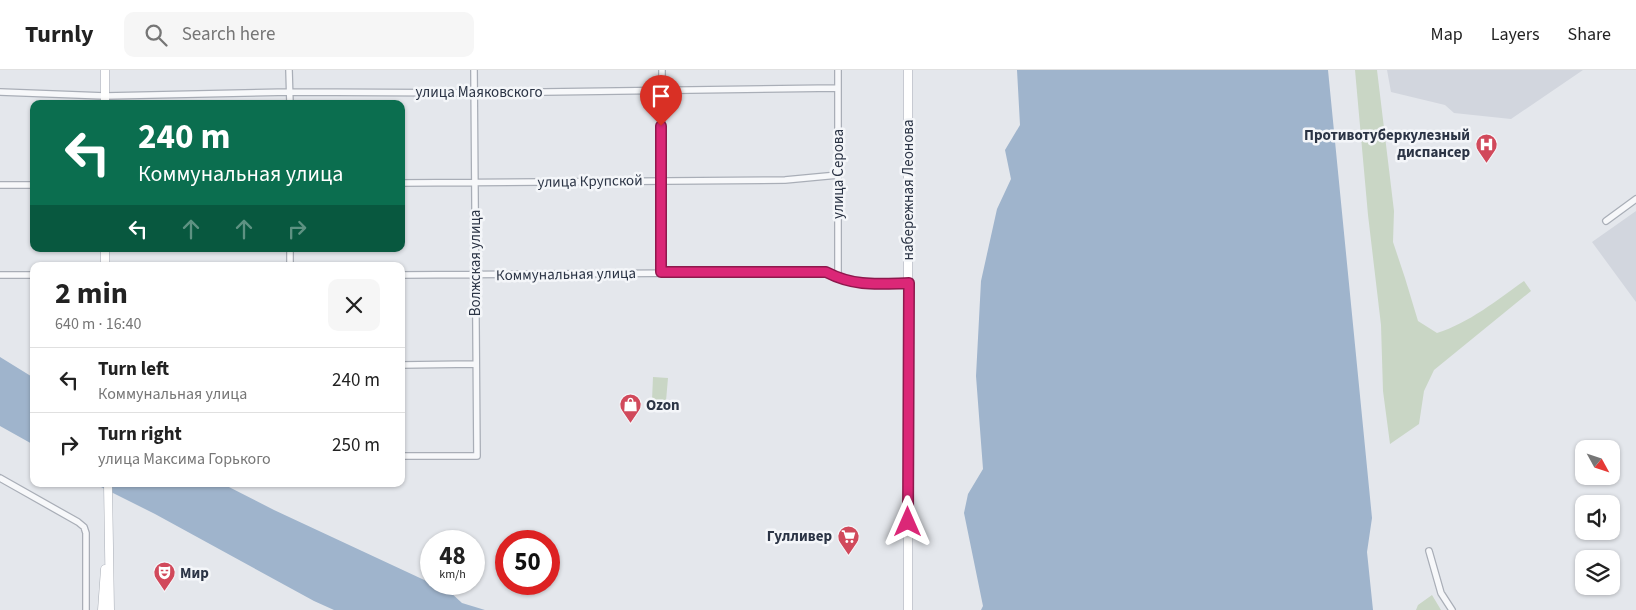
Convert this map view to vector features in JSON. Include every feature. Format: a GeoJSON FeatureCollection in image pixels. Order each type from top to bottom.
{"type":"FeatureCollection","features":[{"type":"Feature","properties":{"kind":"main road"},"geometry":{"type":"LineString","coordinates":[[105,70],[105,100]]}},
{"type":"Feature","properties":{"kind":"main road","name":"набережная Леонова"},"geometry":{"type":"LineString","coordinates":[[908,70],[908,610]]}},
{"type":"Feature","properties":{"kind":"main road"},"geometry":{"type":"LineString","coordinates":[[108,487],[110,610]]}},
{"type":"Feature","properties":{"kind":"main road"},"geometry":{"type":"LineString","coordinates":[[102,610],[108,527]]}},
{"type":"Feature","properties":{"kind":"street"},"geometry":{"type":"LineString","coordinates":[[289,70],[290,100]]}},
{"type":"Feature","properties":{"kind":"street","name":"Волжская улица"},"geometry":{"type":"LineString","coordinates":[[405,456],[477,456],[474,70]]}},
{"type":"Feature","properties":{"kind":"street"},"geometry":{"type":"LineString","coordinates":[[661,272],[662,70]]}},
{"type":"Feature","properties":{"kind":"street","name":"улица Серова"},"geometry":{"type":"LineString","coordinates":[[838,70],[838,278]]}},
{"type":"Feature","properties":{"kind":"street","name":"улица Маяковского"},"geometry":{"type":"LineString","coordinates":[[0,92],[105,100],[290,92],[474,93],[837,88]]}},
{"type":"Feature","properties":{"kind":"street","name":"улица Крупской"},"geometry":{"type":"LineString","coordinates":[[405,183],[785,180],[838,175]]}},
{"type":"Feature","properties":{"kind":"street"},"geometry":{"type":"LineString","coordinates":[[0,185],[30,185]]}},
{"type":"Feature","properties":{"kind":"street"},"geometry":{"type":"LineString","coordinates":[[1606,221],[1636,199]]}},
{"type":"Feature","properties":{"kind":"street","name":"Коммунальная улица"},"geometry":{"type":"LineString","coordinates":[[405,275],[826,272],[838,278],[862,284],[909,283]]}},
{"type":"Feature","properties":{"kind":"street"},"geometry":{"type":"LineString","coordinates":[[0,275],[30,275]]}},
{"type":"Feature","properties":{"kind":"street"},"geometry":{"type":"LineString","coordinates":[[405,365],[475,364]]}},
{"type":"Feature","properties":{"kind":"street"},"geometry":{"type":"LineString","coordinates":[[0,478],[70,517],[84,527],[86,534],[86,610]]}},
{"type":"Feature","properties":{"kind":"street"},"geometry":{"type":"LineString","coordinates":[[1429,551],[1440,593],[1452,610]]}},
{"type":"Feature","properties":{"kind":"shaded area"},"geometry":{"type":"Polygon","coordinates":[[[1387,70],[1583,70],[1511,119],[1454,113],[1445,105],[1391,92],[1387,70]]]}},
{"type":"Feature","properties":{"kind":"shaded area"},"geometry":{"type":"Polygon","coordinates":[[[1636,211],[1636,302],[1592,242],[1636,211]]]}},
{"type":"Feature","properties":{"kind":"green space"},"geometry":{"type":"Polygon","coordinates":[[[1355,70],[1377,70],[1394,211],[1393,242],[1418,321],[1437,333],[1471,317],[1524,281],[1531,291],[1434,370],[1424,391],[1419,424],[1390,444],[1383,391],[1381,325],[1368,215],[1355,70]]]}},
{"type":"Feature","properties":{"kind":"green space"},"geometry":{"type":"Polygon","coordinates":[[[653,377],[668,378],[666,401],[652,400],[653,377]]]}},
{"type":"Feature","properties":{"kind":"green space"},"geometry":{"type":"Polygon","coordinates":[[[1432,595],[1441,610],[1416,610],[1418,605],[1432,595]]]}},
{"type":"Feature","properties":{"kind":"water"},"geometry":{"type":"Polygon","coordinates":[[[1017,70],[1328,70],[1372,518],[1367,552],[1373,610],[981,610],[983,606],[964,513],[968,494],[983,469],[976,376],[981,281],[997,209],[1011,179],[1005,150],[1020,125],[1017,70]]]}},
{"type":"Feature","properties":{"kind":"water"},"geometry":{"type":"Polygon","coordinates":[[[0,357],[30,376],[30,443],[0,426],[0,357]]]}},
{"type":"Feature","properties":{"kind":"water"},"geometry":{"type":"Polygon","coordinates":[[[101,487],[229,487],[420,578],[420,595],[453,595],[462,603],[485,610],[334,610],[314,601],[155,514],[101,487]]]}},
{"type":"Feature","properties":{"kind":"place","name":"Противотуберкулезный диспансер"},"geometry":{"type":"Point","coordinates":[1486,163]}},
{"type":"Feature","properties":{"kind":"place","name":"Ozon"},"geometry":{"type":"Point","coordinates":[630,424]}},
{"type":"Feature","properties":{"kind":"place","name":"Гулливер"},"geometry":{"type":"Point","coordinates":[848,555]}},
{"type":"Feature","properties":{"kind":"place","name":"Мир"},"geometry":{"type":"Point","coordinates":[164,592]}},
{"type":"Feature","properties":{"kind":"route"},"geometry":{"type":"LineString","coordinates":[[661,126],[661,272],[826,272],[838,278],[862,284],[909,283],[908,522]]}}]}
